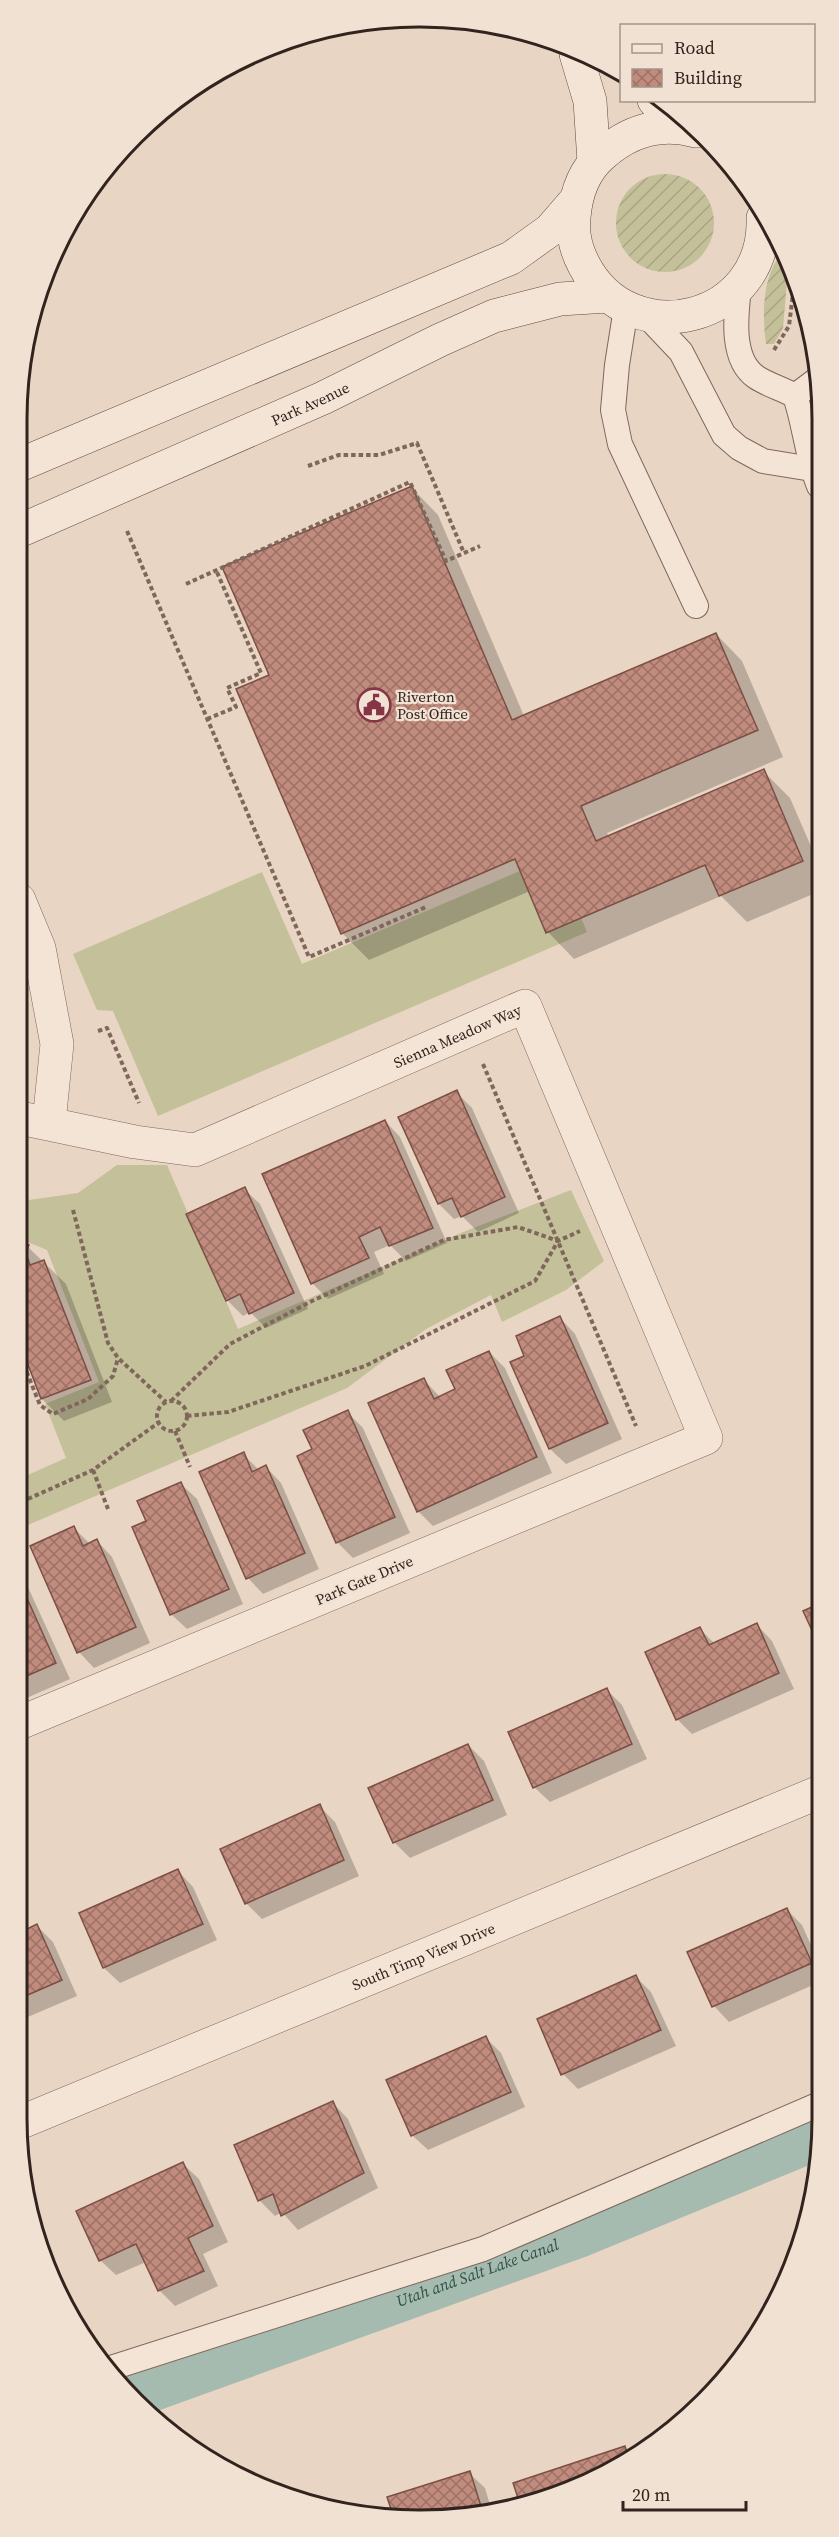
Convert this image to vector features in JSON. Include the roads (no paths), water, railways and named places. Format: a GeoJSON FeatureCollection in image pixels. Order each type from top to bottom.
{"type":"FeatureCollection","features":[{"type":"Feature","properties":{"kind":"street"},"geometry":{"type":"LineString","coordinates":[[578,60],[590,101],[594,162]]}},
{"type":"Feature","properties":{"kind":"street"},"geometry":{"type":"LineString","coordinates":[[627,307],[590,277],[578,253],[573,228],[575,201],[583,180],[594,162],[617,142],[645,130],[683,129]]}},
{"type":"Feature","properties":{"kind":"street"},"geometry":{"type":"LineString","coordinates":[[27,462],[505,261],[550,230],[575,201]]}},
{"type":"Feature","properties":{"kind":"street","name":"Park Avenue"},"geometry":{"type":"LineString","coordinates":[[27,528],[323,398],[494,316],[560,299],[627,307],[672,318],[696,314],[720,304],[739,288],[751,272],[759,253],[764,232]]}},
{"type":"Feature","properties":{"kind":"street","name":"Sienna Meadow Way"},"geometry":{"type":"LineString","coordinates":[[27,919],[39,948],[57,1044],[34,1120],[135,1142],[195,1150],[525,1006],[706,1438]]}},
{"type":"Feature","properties":{"kind":"street","name":"Park Gate Drive"},"geometry":{"type":"LineString","coordinates":[[27,1720],[706,1438]]}},
{"type":"Feature","properties":{"kind":"street","name":"South Timp View Drive"},"geometry":{"type":"LineString","coordinates":[[27,2120],[812,1795]]}},
{"type":"Feature","properties":{"kind":"lane"},"geometry":{"type":"LineString","coordinates":[[739,288],[735,323],[739,349],[755,376],[795,396],[812,461]]}},
{"type":"Feature","properties":{"kind":"lane"},"geometry":{"type":"LineString","coordinates":[[627,307],[681,352],[724,435],[739,448],[763,461],[812,477]]}},
{"type":"Feature","properties":{"kind":"lane"},"geometry":{"type":"LineString","coordinates":[[627,307],[617,365],[614,410],[620,444],[696,606]]}},
{"type":"Feature","properties":{"kind":"lane"},"geometry":{"type":"LineString","coordinates":[[795,396],[810,385]]}},
{"type":"Feature","properties":{"kind":"lane"},"geometry":{"type":"LineString","coordinates":[[116,2366],[483,2249],[812,2107]]}},
{"type":"Feature","properties":{"kind":"waterway","name":"Utah and Salt Lake Canal"},"geometry":{"type":"LineString","coordinates":[[141,2394],[581,2235],[811,2141]]}},
{"type":"Feature","properties":{"kind":"place","name":"Riverton Post Office"},"geometry":{"type":"Point","coordinates":[374,705]}}]}
